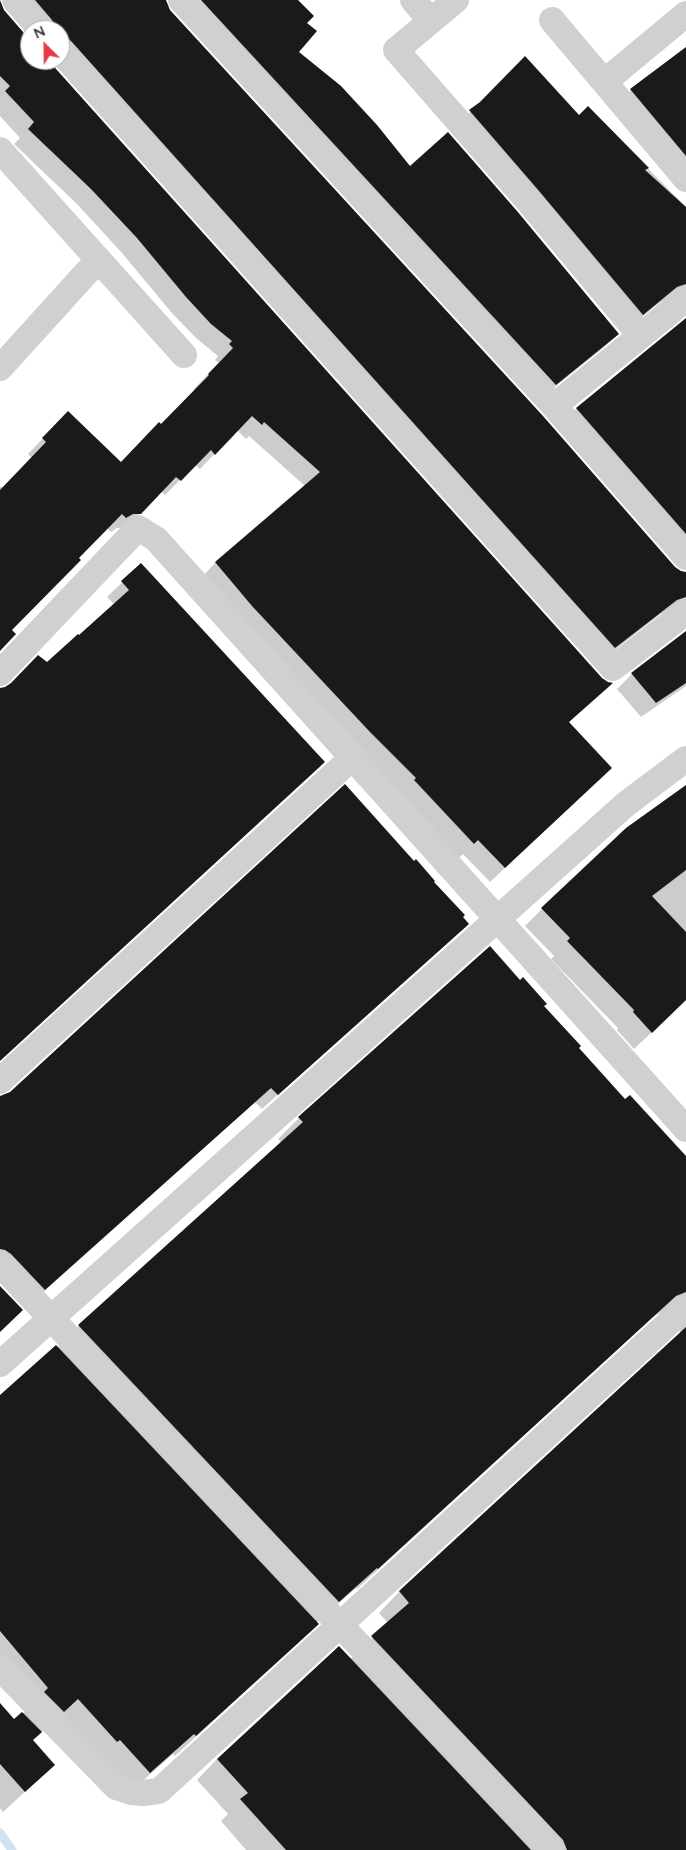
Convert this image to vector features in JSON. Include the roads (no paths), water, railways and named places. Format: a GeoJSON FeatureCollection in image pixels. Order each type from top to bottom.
{"type":"FeatureCollection","features":[{"type":"Feature","properties":{"kind":"street"},"geometry":{"type":"LineString","coordinates":[[14,0],[32,20]]}},
{"type":"Feature","properties":{"kind":"street"},"geometry":{"type":"LineString","coordinates":[[180,0],[554,406],[686,557]]}},
{"type":"Feature","properties":{"kind":"street"},"geometry":{"type":"LineString","coordinates":[[413,0],[430,21]]}},
{"type":"Feature","properties":{"kind":"street"},"geometry":{"type":"LineString","coordinates":[[456,0],[396,50],[528,201],[640,335]]}},
{"type":"Feature","properties":{"kind":"street"},"geometry":{"type":"LineString","coordinates":[[604,82],[686,14]]}},
{"type":"Feature","properties":{"kind":"street"},"geometry":{"type":"LineString","coordinates":[[552,20],[686,179]]}},
{"type":"Feature","properties":{"kind":"street"},"geometry":{"type":"LineString","coordinates":[[70,62],[613,668],[686,612]]}},
{"type":"Feature","properties":{"kind":"street"},"geometry":{"type":"LineString","coordinates":[[0,150],[184,355]]}},
{"type":"Feature","properties":{"kind":"street"},"geometry":{"type":"LineString","coordinates":[[5,353],[98,260]]}},
{"type":"Feature","properties":{"kind":"street"},"geometry":{"type":"LineString","coordinates":[[554,406],[686,299]]}},
{"type":"Feature","properties":{"kind":"street"},"geometry":{"type":"LineString","coordinates":[[0,673],[138,528],[156,539],[686,1130]]}},
{"type":"Feature","properties":{"kind":"street"},"geometry":{"type":"LineString","coordinates":[[0,1081],[353,758]]}},
{"type":"Feature","properties":{"kind":"street"},"geometry":{"type":"LineString","coordinates":[[0,1364],[626,804],[686,759]]}},
{"type":"Feature","properties":{"kind":"street"},"geometry":{"type":"LineString","coordinates":[[0,1264],[552,1850]]}},
{"type":"Feature","properties":{"kind":"street"},"geometry":{"type":"LineString","coordinates":[[0,1668],[116,1788],[143,1793],[159,1791],[686,1306]]}},
{"type":"Feature","properties":{"kind":"waterway"},"geometry":{"type":"LineString","coordinates":[[0,1833],[12,1850]]}}]}
